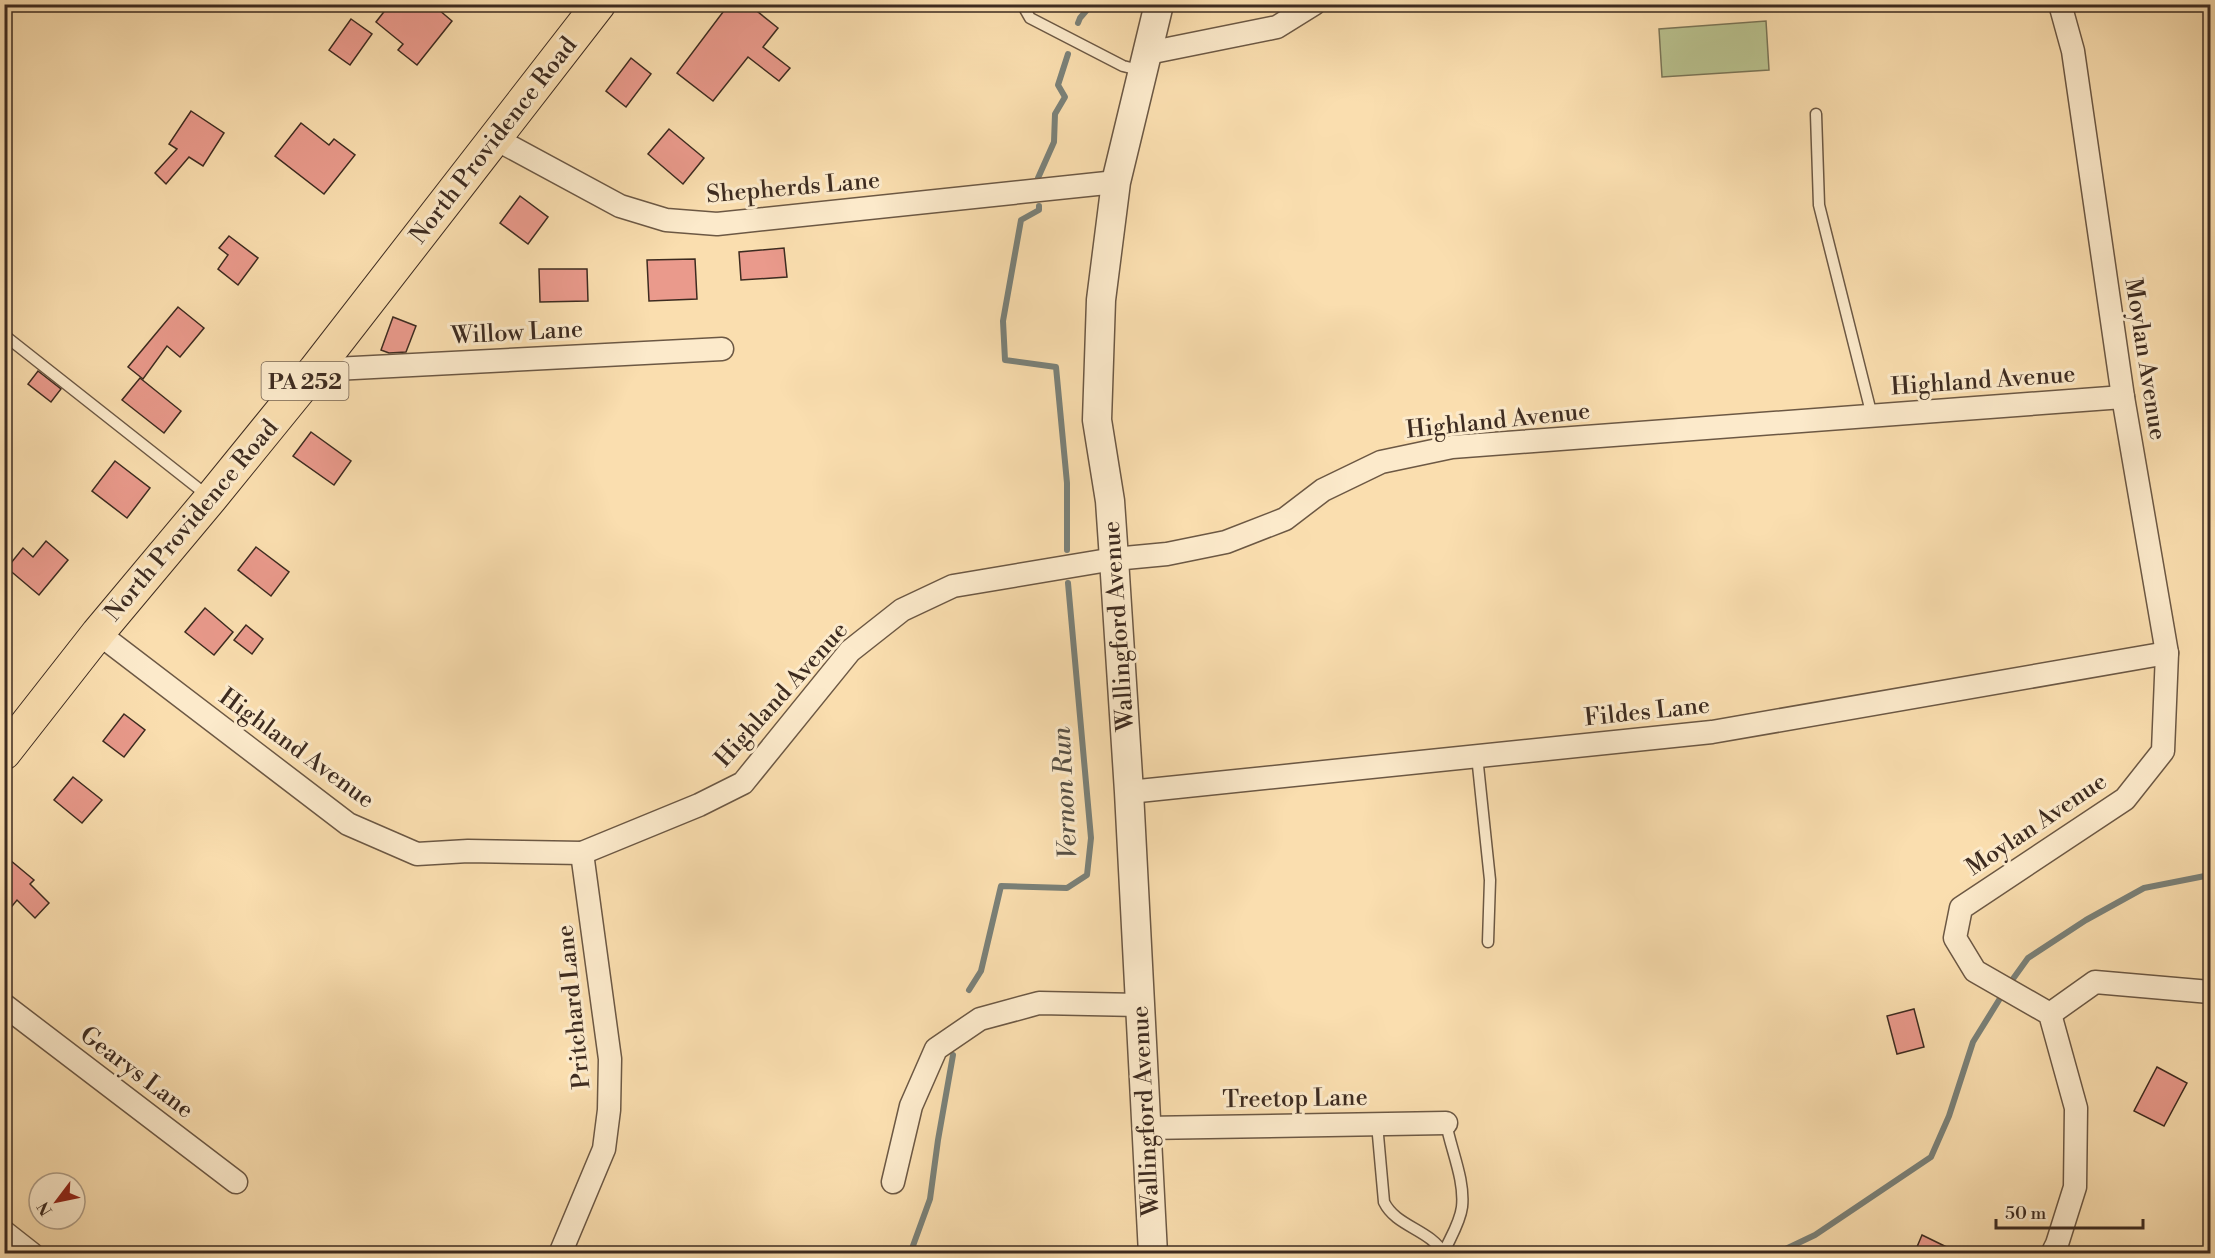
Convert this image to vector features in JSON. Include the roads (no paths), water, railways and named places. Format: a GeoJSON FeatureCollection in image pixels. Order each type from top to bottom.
{"type":"FeatureCollection","features":[{"type":"Feature","properties":{"kind":"main road","name":"North Providence Road"},"geometry":{"type":"LineString","coordinates":[[4,753],[98,633],[315,370],[599,4]]}},
{"type":"Feature","properties":{"kind":"street","name":"Wallingford Avenue"},"geometry":{"type":"LineString","coordinates":[[1152,1254],[1129,792],[1114,559],[1110,501],[1097,420],[1101,300],[1116,182],[1159,4]]}},
{"type":"Feature","properties":{"kind":"street"},"geometry":{"type":"LineString","coordinates":[[1145,62],[1277,27],[1311,8],[1314,4]]}},
{"type":"Feature","properties":{"kind":"street","name":"Moylan Avenue"},"geometry":{"type":"LineString","coordinates":[[2050,1014],[1975,970],[1954,938],[1961,908],[2125,799],[2163,751],[2167,653],[2123,397],[2073,51],[2060,4]]}},
{"type":"Feature","properties":{"kind":"street","name":"Shepherds Lane"},"geometry":{"type":"LineString","coordinates":[[494,138],[620,206],[666,220],[717,224],[1116,182]]}},
{"type":"Feature","properties":{"kind":"street","name":"Willow Lane"},"geometry":{"type":"LineString","coordinates":[[315,370],[722,349]]}},
{"type":"Feature","properties":{"kind":"street","name":"Highland Avenue"},"geometry":{"type":"LineString","coordinates":[[98,633],[348,824],[417,854],[468,851],[582,854],[699,806],[743,783],[850,651],[902,610],[953,586],[1114,559],[1167,554],[1226,542],[1285,519],[1323,490],[1381,462],[1452,447],[2123,397]]}},
{"type":"Feature","properties":{"kind":"street","name":"Fildes Lane"},"geometry":{"type":"LineString","coordinates":[[1129,792],[1712,732],[2167,653]]}},
{"type":"Feature","properties":{"kind":"street","name":"Pritchard Lane"},"geometry":{"type":"LineString","coordinates":[[560,1254],[604,1149],[609,1110],[610,1059],[582,854]]}},
{"type":"Feature","properties":{"kind":"street"},"geometry":{"type":"LineString","coordinates":[[2052,1254],[2074,1187],[2076,1107],[2050,1014],[2096,982],[2211,992]]}},
{"type":"Feature","properties":{"kind":"street"},"geometry":{"type":"LineString","coordinates":[[893,1182],[911,1106],[936,1049],[980,1019],[1038,1003],[1139,1005]]}},
{"type":"Feature","properties":{"kind":"street","name":"Gearys Lane"},"geometry":{"type":"LineString","coordinates":[[4,1005],[236,1182]]}},
{"type":"Feature","properties":{"kind":"street","name":"Treetop Lane"},"geometry":{"type":"LineString","coordinates":[[1145,1128],[1446,1123]]}},
{"type":"Feature","properties":{"kind":"street"},"geometry":{"type":"LineString","coordinates":[[4,1232],[32,1254]]}},
{"type":"Feature","properties":{"kind":"lane"},"geometry":{"type":"LineString","coordinates":[[1022,4],[1030,18],[1123,66],[1145,62]]}},
{"type":"Feature","properties":{"kind":"lane"},"geometry":{"type":"LineString","coordinates":[[1816,114],[1819,205],[1872,416]]}},
{"type":"Feature","properties":{"kind":"lane"},"geometry":{"type":"LineString","coordinates":[[4,335],[211,498]]}},
{"type":"Feature","properties":{"kind":"lane"},"geometry":{"type":"LineString","coordinates":[[1477,756],[1490,880],[1488,942]]}},
{"type":"Feature","properties":{"kind":"lane"},"geometry":{"type":"LineString","coordinates":[[1377,1124],[1384,1202],[1390,1213],[1435,1241],[1444,1253],[1462,1208],[1461,1182],[1446,1123]]}},
{"type":"Feature","properties":{"kind":"waterway","name":"Vernon Run"},"geometry":{"type":"LineString","coordinates":[[1078,23],[1092,4]]}},
{"type":"Feature","properties":{"kind":"waterway","name":"Vernon Run"},"geometry":{"type":"LineString","coordinates":[[1038,178],[1054,142],[1055,114],[1065,97],[1058,85],[1068,54]]}},
{"type":"Feature","properties":{"kind":"waterway","name":"Vernon Run"},"geometry":{"type":"LineString","coordinates":[[1039,206],[1039,210],[1021,220],[1003,321],[1005,360],[1056,367],[1067,483],[1067,550]]}},
{"type":"Feature","properties":{"kind":"waterway","name":"Vernon Run"},"geometry":{"type":"LineString","coordinates":[[969,990],[981,971],[1001,886],[1067,888],[1087,875],[1091,838],[1068,583]]}},
{"type":"Feature","properties":{"kind":"waterway"},"geometry":{"type":"LineString","coordinates":[[2010,983],[2028,958],[2086,920],[2144,888],[2210,875]]}},
{"type":"Feature","properties":{"kind":"waterway"},"geometry":{"type":"LineString","coordinates":[[1775,1254],[1815,1235],[1931,1157],[1949,1116],[1973,1042],[2004,992]]}},
{"type":"Feature","properties":{"kind":"waterway","name":"Vernon Run"},"geometry":{"type":"LineString","coordinates":[[910,1254],[930,1199],[953,1055]]}}]}
